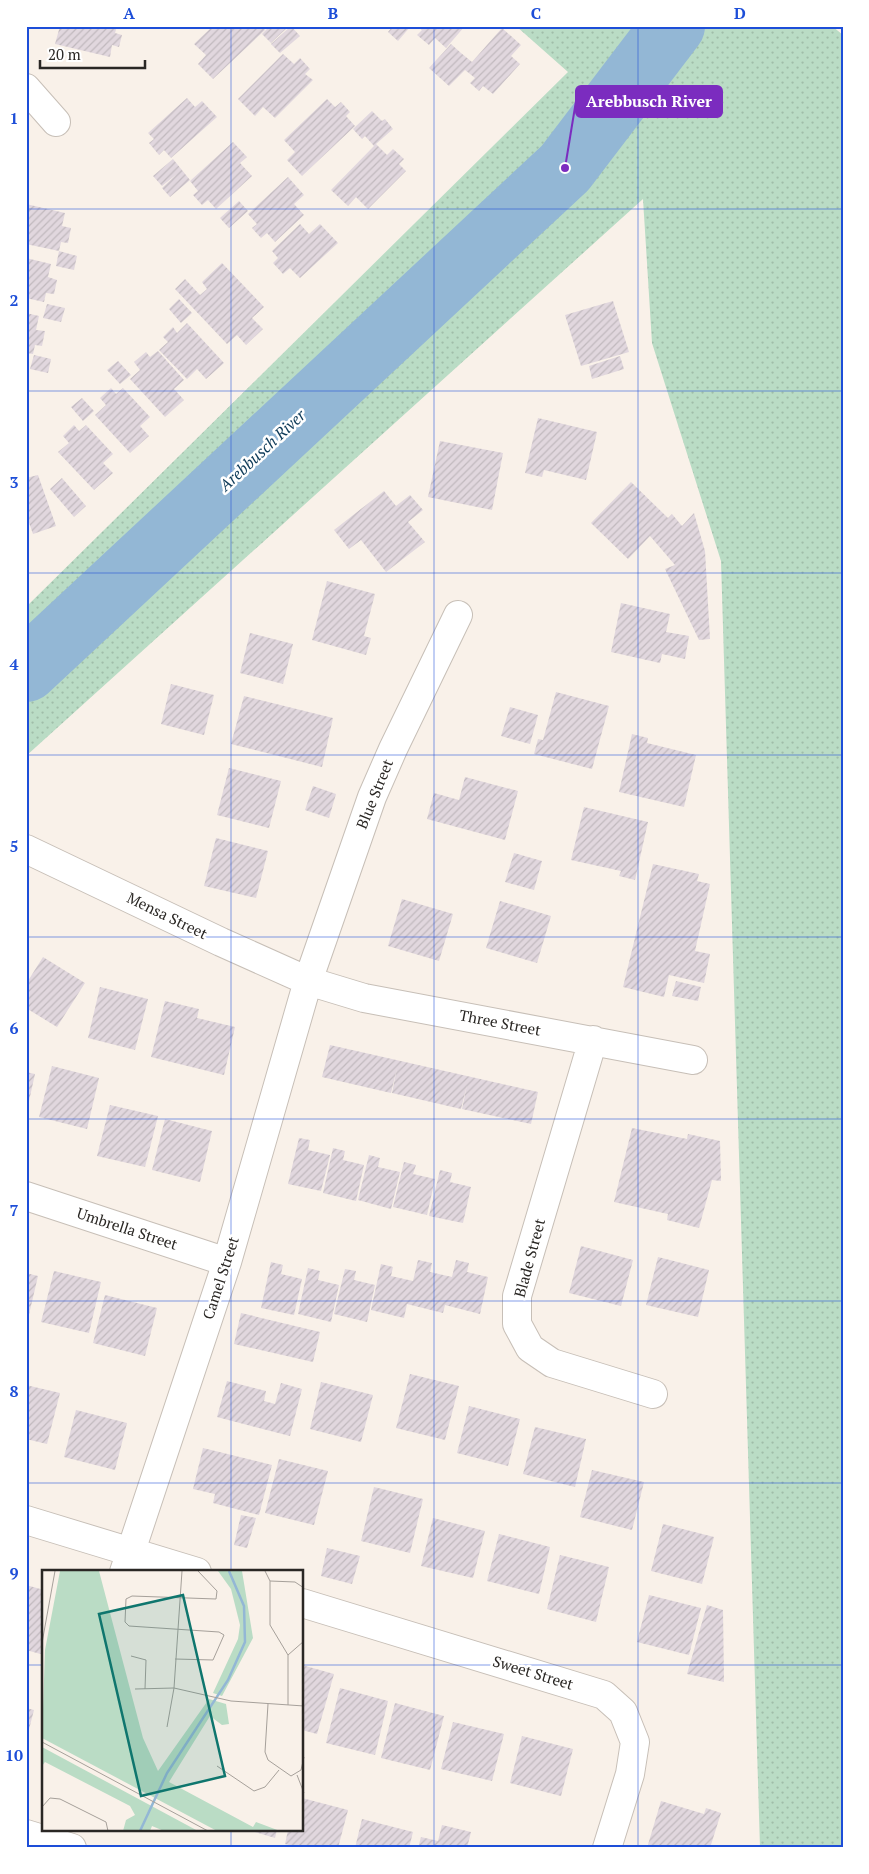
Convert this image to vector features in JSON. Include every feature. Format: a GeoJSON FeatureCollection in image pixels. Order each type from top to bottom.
{"type":"FeatureCollection","features":[{"type":"Feature","properties":{"kind":"street"},"geometry":{"type":"LineString","coordinates":[[26,88],[56,122]]}},
{"type":"Feature","properties":{"kind":"street","name":"Blue Street"},"geometry":{"type":"LineString","coordinates":[[308,981],[372,797],[393,749],[458,615]]}},
{"type":"Feature","properties":{"kind":"street","name":"Mensa Street"},"geometry":{"type":"LineString","coordinates":[[26,849],[221,942],[308,981]]}},
{"type":"Feature","properties":{"kind":"street","name":"Three Street"},"geometry":{"type":"LineString","coordinates":[[308,981],[364,998],[692,1060]]}},
{"type":"Feature","properties":{"kind":"street","name":"Camel Street"},"geometry":{"type":"LineString","coordinates":[[128,1561],[227,1262],[308,981]]}},
{"type":"Feature","properties":{"kind":"street","name":"Blade Street"},"geometry":{"type":"LineString","coordinates":[[593,1040],[517,1296],[517,1324],[530,1348],[552,1363],[653,1394]]}},
{"type":"Feature","properties":{"kind":"street","name":"Umbrella Street"},"geometry":{"type":"LineString","coordinates":[[26,1196],[227,1262]]}},
{"type":"Feature","properties":{"kind":"street"},"geometry":{"type":"LineString","coordinates":[[26,1520],[128,1561],[184,1570]]}},
{"type":"Feature","properties":{"kind":"street","name":"Sweet Street"},"geometry":{"type":"LineString","coordinates":[[304,1604],[604,1695],[623,1712],[635,1742],[630,1774],[607,1848]]}},
{"type":"Feature","properties":{"kind":"street"},"geometry":{"type":"LineString","coordinates":[[40,1838],[72,1848]]}},
{"type":"Feature","properties":{"kind":"green space"},"geometry":{"type":"Polygon","coordinates":[[[516,26],[832,26],[843,35],[843,1848],[760,1848],[721,561],[652,343],[643,199],[26,756],[26,607],[568,72],[516,26]]]}},
{"type":"Feature","properties":{"kind":"building"},"geometry":{"type":"Polygon","coordinates":[[[60,26],[117,26],[115,33],[122,35],[119,47],[112,45],[110,57],[55,44],[60,26]]]}},
{"type":"Feature","properties":{"kind":"building"},"geometry":{"type":"Polygon","coordinates":[[[213,26],[262,26],[265,30],[213,79],[198,64],[206,55],[194,44],[213,26]]]}},
{"type":"Feature","properties":{"kind":"building"},"geometry":{"type":"Polygon","coordinates":[[[270,26],[289,26],[271,43],[262,34],[270,26]]]}},
{"type":"Feature","properties":{"kind":"building"},"geometry":{"type":"Polygon","coordinates":[[[291,26],[300,36],[280,53],[271,44],[291,26]]]}},
{"type":"Feature","properties":{"kind":"building"},"geometry":{"type":"Polygon","coordinates":[[[393,26],[411,26],[398,41],[388,32],[393,26]]]}},
{"type":"Feature","properties":{"kind":"building"},"geometry":{"type":"Polygon","coordinates":[[[418,26],[465,26],[446,48],[435,38],[429,45],[417,35],[422,30],[418,26]]]}},
{"type":"Feature","properties":{"kind":"building"},"geometry":{"type":"Polygon","coordinates":[[[502,28],[521,45],[511,56],[520,64],[493,94],[483,86],[479,91],[470,83],[475,78],[465,70],[449,86],[429,68],[451,44],[472,62],[502,28]]]}},
{"type":"Feature","properties":{"kind":"building"},"geometry":{"type":"Polygon","coordinates":[[[283,54],[294,64],[300,58],[310,69],[305,74],[313,80],[275,118],[263,107],[255,116],[238,99],[283,54]]]}},
{"type":"Feature","properties":{"kind":"building"},"geometry":{"type":"Polygon","coordinates":[[[187,98],[195,107],[202,101],[217,117],[171,158],[164,150],[159,155],[149,143],[154,139],[148,133],[187,98]]]}},
{"type":"Feature","properties":{"kind":"building"},"geometry":{"type":"Polygon","coordinates":[[[327,99],[335,107],[341,102],[350,112],[346,116],[355,126],[302,176],[287,160],[295,152],[284,140],[327,99]]]}},
{"type":"Feature","properties":{"kind":"building"},"geometry":{"type":"Polygon","coordinates":[[[372,111],[382,121],[385,119],[393,129],[376,144],[387,155],[393,149],[404,159],[399,164],[406,171],[368,209],[356,197],[348,206],[331,190],[374,146],[365,136],[362,139],[353,129],[372,111]]]}},
{"type":"Feature","properties":{"kind":"building"},"geometry":{"type":"Polygon","coordinates":[[[233,142],[247,157],[240,163],[252,176],[216,209],[208,200],[202,205],[193,195],[198,191],[190,181],[233,142]]]}},
{"type":"Feature","properties":{"kind":"building"},"geometry":{"type":"Polygon","coordinates":[[[173,159],[190,180],[170,197],[162,188],[177,174],[162,186],[153,176],[173,159]]]}},
{"type":"Feature","properties":{"kind":"building"},"geometry":{"type":"Polygon","coordinates":[[[288,177],[304,195],[294,204],[304,215],[275,242],[267,233],[261,238],[252,228],[257,224],[248,214],[288,177]]]}},
{"type":"Feature","properties":{"kind":"building"},"geometry":{"type":"Polygon","coordinates":[[[239,201],[248,211],[229,228],[220,218],[239,201]]]}},
{"type":"Feature","properties":{"kind":"building"},"geometry":{"type":"Polygon","coordinates":[[[26,204],[65,213],[62,226],[71,228],[68,243],[61,242],[59,251],[26,244],[26,204]]]}},
{"type":"Feature","properties":{"kind":"building"},"geometry":{"type":"Polygon","coordinates":[[[300,224],[309,234],[320,224],[338,243],[300,278],[290,268],[283,274],[273,263],[278,258],[272,251],[300,224]]]}},
{"type":"Feature","properties":{"kind":"building"},"geometry":{"type":"Polygon","coordinates":[[[59,251],[77,256],[74,270],[56,266],[59,251]]]}},
{"type":"Feature","properties":{"kind":"building"},"geometry":{"type":"Polygon","coordinates":[[[26,258],[51,264],[48,277],[57,280],[54,294],[46,293],[44,302],[26,298],[26,258]]]}},
{"type":"Feature","properties":{"kind":"building"},"geometry":{"type":"Polygon","coordinates":[[[222,263],[264,307],[252,318],[263,329],[246,345],[237,335],[227,344],[175,289],[185,279],[200,295],[207,289],[202,282],[222,263]]]}},
{"type":"Feature","properties":{"kind":"building"},"geometry":{"type":"Polygon","coordinates":[[[179,299],[192,313],[181,323],[169,309],[179,299]]]}},
{"type":"Feature","properties":{"kind":"building"},"geometry":{"type":"Polygon","coordinates":[[[613,301],[629,352],[581,366],[565,315],[613,301]]]}},
{"type":"Feature","properties":{"kind":"building"},"geometry":{"type":"Polygon","coordinates":[[[47,304],[65,308],[61,322],[43,318],[47,304]]]}},
{"type":"Feature","properties":{"kind":"building"},"geometry":{"type":"Polygon","coordinates":[[[26,313],[39,316],[36,330],[45,331],[42,346],[35,345],[33,354],[26,353],[26,313]]]}},
{"type":"Feature","properties":{"kind":"building"},"geometry":{"type":"Polygon","coordinates":[[[187,323],[224,363],[206,379],[197,369],[187,379],[159,350],[168,342],[163,337],[173,327],[177,333],[187,323]]]}},
{"type":"Feature","properties":{"kind":"building"},"geometry":{"type":"Polygon","coordinates":[[[158,351],[184,380],[174,389],[184,400],[165,417],[130,379],[140,370],[134,362],[146,352],[150,357],[158,351]]]}},
{"type":"Feature","properties":{"kind":"building"},"geometry":{"type":"Polygon","coordinates":[[[34,355],[51,359],[48,373],[30,369],[34,355]]]}},
{"type":"Feature","properties":{"kind":"building"},"geometry":{"type":"Polygon","coordinates":[[[620,356],[624,369],[592,379],[589,366],[620,356]]]}},
{"type":"Feature","properties":{"kind":"building"},"geometry":{"type":"Polygon","coordinates":[[[118,361],[131,375],[120,384],[107,370],[118,361]]]}},
{"type":"Feature","properties":{"kind":"building"},"geometry":{"type":"Polygon","coordinates":[[[111,388],[116,394],[123,388],[150,417],[140,426],[149,436],[130,453],[95,415],[106,405],[100,398],[111,388]]]}},
{"type":"Feature","properties":{"kind":"building"},"geometry":{"type":"Polygon","coordinates":[[[82,398],[94,411],[83,421],[71,407],[82,398]]]}},
{"type":"Feature","properties":{"kind":"building"},"geometry":{"type":"Polygon","coordinates":[[[538,418],[597,432],[586,480],[544,470],[542,477],[525,473],[538,418]]]}},
{"type":"Feature","properties":{"kind":"building"},"geometry":{"type":"Polygon","coordinates":[[[74,425],[79,431],[86,425],[113,454],[103,463],[113,473],[94,490],[58,452],[69,443],[63,436],[74,425]]]}},
{"type":"Feature","properties":{"kind":"building"},"geometry":{"type":"Polygon","coordinates":[[[440,441],[503,453],[492,510],[428,497],[440,441]]]}},
{"type":"Feature","properties":{"kind":"building"},"geometry":{"type":"Polygon","coordinates":[[[38,475],[56,526],[33,534],[28,520],[26,521],[26,478],[38,475]]]}},
{"type":"Feature","properties":{"kind":"building"},"geometry":{"type":"Polygon","coordinates":[[[62,478],[86,506],[74,517],[50,489],[62,478]]]}},
{"type":"Feature","properties":{"kind":"building"},"geometry":{"type":"Polygon","coordinates":[[[631,482],[668,518],[672,514],[682,526],[694,513],[705,551],[710,639],[699,640],[665,569],[675,565],[650,536],[628,559],[591,523],[631,482]]]}},
{"type":"Feature","properties":{"kind":"building"},"geometry":{"type":"Polygon","coordinates":[[[384,491],[396,506],[410,495],[423,510],[408,522],[425,542],[386,572],[361,540],[349,549],[334,530],[384,491]]]}},
{"type":"Feature","properties":{"kind":"building"},"geometry":{"type":"Polygon","coordinates":[[[327,581],[375,594],[364,636],[371,638],[366,655],[312,640],[327,581]]]}},
{"type":"Feature","properties":{"kind":"building"},"geometry":{"type":"Polygon","coordinates":[[[621,603],[670,614],[666,632],[689,636],[685,659],[662,654],[660,663],[611,652],[621,603]]]}},
{"type":"Feature","properties":{"kind":"building"},"geometry":{"type":"Polygon","coordinates":[[[250,633],[293,644],[283,684],[240,673],[250,633]]]}},
{"type":"Feature","properties":{"kind":"building"},"geometry":{"type":"Polygon","coordinates":[[[171,684],[214,695],[204,735],[161,724],[171,684]]]}},
{"type":"Feature","properties":{"kind":"building"},"geometry":{"type":"Polygon","coordinates":[[[556,692],[609,706],[592,769],[534,754],[538,739],[543,740],[556,692]]]}},
{"type":"Feature","properties":{"kind":"building"},"geometry":{"type":"Polygon","coordinates":[[[244,696],[333,718],[322,767],[231,744],[244,696]]]}},
{"type":"Feature","properties":{"kind":"building"},"geometry":{"type":"Polygon","coordinates":[[[510,707],[538,715],[530,744],[501,736],[510,707]]]}},
{"type":"Feature","properties":{"kind":"building"},"geometry":{"type":"Polygon","coordinates":[[[632,734],[648,738],[647,743],[696,755],[684,807],[619,792],[632,734]]]}},
{"type":"Feature","properties":{"kind":"building"},"geometry":{"type":"Polygon","coordinates":[[[229,768],[281,781],[269,828],[217,815],[229,768]]]}},
{"type":"Feature","properties":{"kind":"building"},"geometry":{"type":"Polygon","coordinates":[[[465,777],[518,791],[505,840],[427,819],[434,793],[459,800],[465,777]]]}},
{"type":"Feature","properties":{"kind":"building"},"geometry":{"type":"Polygon","coordinates":[[[313,786],[336,794],[329,818],[305,810],[313,786]]]}},
{"type":"Feature","properties":{"kind":"building"},"geometry":{"type":"Polygon","coordinates":[[[584,807],[648,822],[635,880],[619,876],[621,871],[571,860],[584,807]]]}},
{"type":"Feature","properties":{"kind":"building"},"geometry":{"type":"Polygon","coordinates":[[[216,838],[268,851],[256,898],[204,886],[216,838]]]}},
{"type":"Feature","properties":{"kind":"building"},"geometry":{"type":"Polygon","coordinates":[[[514,853],[542,861],[534,890],[505,882],[514,853]]]}},
{"type":"Feature","properties":{"kind":"building"},"geometry":{"type":"Polygon","coordinates":[[[653,864],[699,874],[697,881],[710,884],[695,951],[710,954],[704,983],[669,975],[664,997],[623,987],[653,864]]]}},
{"type":"Feature","properties":{"kind":"building"},"geometry":{"type":"Polygon","coordinates":[[[402,899],[453,914],[439,961],[388,946],[402,899]]]}},
{"type":"Feature","properties":{"kind":"building"},"geometry":{"type":"Polygon","coordinates":[[[500,901],[551,916],[537,963],[486,948],[500,901]]]}},
{"type":"Feature","properties":{"kind":"building"},"geometry":{"type":"Polygon","coordinates":[[[43,957],[85,983],[57,1027],[26,1008],[26,984],[43,957]]]}},
{"type":"Feature","properties":{"kind":"building"},"geometry":{"type":"Polygon","coordinates":[[[676,981],[701,987],[698,1001],[672,996],[676,981]]]}},
{"type":"Feature","properties":{"kind":"building"},"geometry":{"type":"Polygon","coordinates":[[[100,987],[148,999],[135,1050],[88,1038],[100,987]]]}},
{"type":"Feature","properties":{"kind":"building"},"geometry":{"type":"Polygon","coordinates":[[[165,1001],[199,1009],[197,1018],[235,1027],[224,1075],[151,1057],[165,1001]]]}},
{"type":"Feature","properties":{"kind":"building"},"geometry":{"type":"Polygon","coordinates":[[[330,1045],[538,1092],[531,1124],[462,1109],[467,1085],[461,1109],[392,1093],[397,1068],[391,1093],[322,1077],[330,1045]]]}},
{"type":"Feature","properties":{"kind":"building"},"geometry":{"type":"Polygon","coordinates":[[[52,1066],[99,1078],[87,1129],[39,1117],[52,1066]]]}},
{"type":"Feature","properties":{"kind":"building"},"geometry":{"type":"Polygon","coordinates":[[[26,1072],[35,1074],[27,1110],[26,1109],[26,1072]]]}},
{"type":"Feature","properties":{"kind":"building"},"geometry":{"type":"Polygon","coordinates":[[[110,1105],[158,1116],[145,1167],[97,1156],[110,1105]]]}},
{"type":"Feature","properties":{"kind":"building"},"geometry":{"type":"Polygon","coordinates":[[[165,1119],[212,1131],[200,1182],[152,1170],[165,1119]]]}},
{"type":"Feature","properties":{"kind":"building"},"geometry":{"type":"Polygon","coordinates":[[[632,1128],[687,1139],[688,1134],[720,1141],[721,1181],[712,1180],[699,1228],[667,1220],[668,1214],[614,1202],[632,1128]]]}},
{"type":"Feature","properties":{"kind":"building"},"geometry":{"type":"Polygon","coordinates":[[[299,1138],[310,1140],[308,1150],[330,1155],[321,1191],[288,1184],[299,1138]]]}},
{"type":"Feature","properties":{"kind":"building"},"geometry":{"type":"Polygon","coordinates":[[[333,1148],[345,1151],[343,1160],[364,1165],[356,1201],[323,1193],[333,1148]]]}},
{"type":"Feature","properties":{"kind":"building"},"geometry":{"type":"Polygon","coordinates":[[[369,1155],[380,1158],[378,1167],[400,1172],[391,1209],[358,1200],[369,1155]]]}},
{"type":"Feature","properties":{"kind":"building"},"geometry":{"type":"Polygon","coordinates":[[[404,1162],[416,1165],[413,1174],[435,1179],[427,1215],[393,1207],[404,1162]]]}},
{"type":"Feature","properties":{"kind":"building"},"geometry":{"type":"Polygon","coordinates":[[[440,1170],[452,1173],[450,1182],[471,1187],[463,1223],[429,1216],[440,1170]]]}},
{"type":"Feature","properties":{"kind":"building"},"geometry":{"type":"Polygon","coordinates":[[[581,1246],[633,1260],[621,1306],[569,1293],[581,1246]]]}},
{"type":"Feature","properties":{"kind":"building"},"geometry":{"type":"Polygon","coordinates":[[[658,1257],[709,1270],[698,1317],[646,1305],[658,1257]]]}},
{"type":"Feature","properties":{"kind":"building"},"geometry":{"type":"Polygon","coordinates":[[[418,1260],[432,1263],[430,1272],[452,1277],[456,1260],[469,1263],[467,1272],[488,1277],[480,1314],[445,1305],[443,1313],[407,1304],[404,1318],[371,1310],[381,1264],[393,1267],[391,1276],[413,1281],[418,1260]]]}},
{"type":"Feature","properties":{"kind":"building"},"geometry":{"type":"Polygon","coordinates":[[[271,1262],[283,1265],[281,1274],[302,1279],[294,1315],[261,1308],[271,1262]]]}},
{"type":"Feature","properties":{"kind":"building"},"geometry":{"type":"Polygon","coordinates":[[[308,1268],[320,1271],[318,1280],[339,1285],[331,1322],[298,1314],[308,1268]]]}},
{"type":"Feature","properties":{"kind":"building"},"geometry":{"type":"Polygon","coordinates":[[[345,1269],[356,1271],[354,1280],[375,1285],[367,1322],[334,1314],[345,1269]]]}},
{"type":"Feature","properties":{"kind":"building"},"geometry":{"type":"Polygon","coordinates":[[[54,1271],[101,1282],[89,1333],[41,1322],[54,1271]]]}},
{"type":"Feature","properties":{"kind":"building"},"geometry":{"type":"Polygon","coordinates":[[[26,1273],[38,1276],[27,1323],[26,1323],[26,1273]]]}},
{"type":"Feature","properties":{"kind":"building"},"geometry":{"type":"Polygon","coordinates":[[[105,1295],[157,1308],[145,1356],[93,1343],[105,1295]]]}},
{"type":"Feature","properties":{"kind":"building"},"geometry":{"type":"Polygon","coordinates":[[[241,1313],[320,1332],[313,1362],[234,1344],[241,1313]]]}},
{"type":"Feature","properties":{"kind":"building"},"geometry":{"type":"Polygon","coordinates":[[[410,1374],[459,1386],[445,1440],[396,1428],[410,1374]]]}},
{"type":"Feature","properties":{"kind":"building"},"geometry":{"type":"Polygon","coordinates":[[[227,1381],[266,1391],[264,1401],[275,1404],[281,1383],[302,1389],[290,1436],[217,1417],[227,1381]]]}},
{"type":"Feature","properties":{"kind":"building"},"geometry":{"type":"Polygon","coordinates":[[[321,1382],[373,1395],[361,1442],[310,1429],[321,1382]]]}},
{"type":"Feature","properties":{"kind":"building"},"geometry":{"type":"Polygon","coordinates":[[[26,1385],[60,1393],[47,1444],[26,1439],[26,1385]]]}},
{"type":"Feature","properties":{"kind":"building"},"geometry":{"type":"Polygon","coordinates":[[[469,1406],[520,1419],[508,1466],[457,1453],[469,1406]]]}},
{"type":"Feature","properties":{"kind":"building"},"geometry":{"type":"Polygon","coordinates":[[[76,1410],[127,1423],[115,1470],[64,1457],[76,1410]]]}},
{"type":"Feature","properties":{"kind":"building"},"geometry":{"type":"Polygon","coordinates":[[[535,1427],[586,1439],[575,1487],[523,1474],[535,1427]]]}},
{"type":"Feature","properties":{"kind":"building"},"geometry":{"type":"Polygon","coordinates":[[[203,1448],[272,1465],[259,1515],[213,1503],[215,1494],[193,1489],[203,1448]]]}},
{"type":"Feature","properties":{"kind":"building"},"geometry":{"type":"Polygon","coordinates":[[[279,1459],[328,1471],[314,1525],[265,1513],[279,1459]]]}},
{"type":"Feature","properties":{"kind":"building"},"geometry":{"type":"Polygon","coordinates":[[[592,1470],[644,1482],[632,1530],[580,1517],[592,1470]]]}},
{"type":"Feature","properties":{"kind":"building"},"geometry":{"type":"Polygon","coordinates":[[[374,1487],[423,1499],[410,1553],[361,1541],[374,1487]]]}},
{"type":"Feature","properties":{"kind":"building"},"geometry":{"type":"Polygon","coordinates":[[[241,1515],[256,1518],[247,1548],[234,1545],[241,1515]]]}},
{"type":"Feature","properties":{"kind":"building"},"geometry":{"type":"Polygon","coordinates":[[[433,1518],[485,1531],[473,1578],[421,1566],[433,1518]]]}},
{"type":"Feature","properties":{"kind":"building"},"geometry":{"type":"Polygon","coordinates":[[[663,1524],[714,1537],[702,1584],[651,1571],[663,1524]]]}},
{"type":"Feature","properties":{"kind":"building"},"geometry":{"type":"Polygon","coordinates":[[[499,1534],[550,1547],[539,1594],[487,1581],[499,1534]]]}},
{"type":"Feature","properties":{"kind":"building"},"geometry":{"type":"Polygon","coordinates":[[[327,1548],[360,1556],[352,1584],[321,1576],[327,1548]]]}},
{"type":"Feature","properties":{"kind":"building"},"geometry":{"type":"Polygon","coordinates":[[[560,1555],[609,1567],[596,1622],[547,1609],[560,1555]]]}},
{"type":"Feature","properties":{"kind":"building"},"geometry":{"type":"Polygon","coordinates":[[[26,1585],[42,1589],[42,1654],[26,1650],[26,1585]]]}},
{"type":"Feature","properties":{"kind":"building"},"geometry":{"type":"Polygon","coordinates":[[[649,1595],[701,1608],[689,1655],[637,1642],[649,1595]]]}},
{"type":"Feature","properties":{"kind":"building"},"geometry":{"type":"Polygon","coordinates":[[[707,1605],[723,1610],[724,1682],[687,1674],[707,1605]]]}},
{"type":"Feature","properties":{"kind":"building"},"geometry":{"type":"Polygon","coordinates":[[[304,1666],[334,1674],[317,1734],[304,1731],[304,1666]]]}},
{"type":"Feature","properties":{"kind":"building"},"geometry":{"type":"Polygon","coordinates":[[[340,1688],[388,1701],[375,1755],[326,1743],[340,1688]]]}},
{"type":"Feature","properties":{"kind":"building"},"geometry":{"type":"Polygon","coordinates":[[[395,1703],[444,1716],[430,1770],[381,1758],[395,1703]]]}},
{"type":"Feature","properties":{"kind":"building"},"geometry":{"type":"Polygon","coordinates":[[[26,1708],[34,1710],[27,1737],[26,1737],[26,1708]]]}},
{"type":"Feature","properties":{"kind":"building"},"geometry":{"type":"Polygon","coordinates":[[[453,1722],[504,1734],[492,1781],[441,1769],[453,1722]]]}},
{"type":"Feature","properties":{"kind":"building"},"geometry":{"type":"Polygon","coordinates":[[[522,1736],[573,1749],[561,1796],[510,1783],[522,1736]]]}},
{"type":"Feature","properties":{"kind":"building"},"geometry":{"type":"Polygon","coordinates":[[[304,1799],[348,1810],[338,1848],[301,1848],[285,1844],[288,1832],[304,1832],[304,1799]]]}},
{"type":"Feature","properties":{"kind":"building"},"geometry":{"type":"Polygon","coordinates":[[[661,1801],[704,1814],[706,1808],[721,1813],[710,1848],[647,1848],[661,1801]]]}},
{"type":"Feature","properties":{"kind":"building"},"geometry":{"type":"Polygon","coordinates":[[[362,1819],[413,1832],[409,1848],[355,1848],[362,1819]]]}},
{"type":"Feature","properties":{"kind":"building"},"geometry":{"type":"Polygon","coordinates":[[[442,1825],[471,1832],[467,1848],[418,1848],[421,1837],[438,1841],[442,1825]]]}},
{"type":"Feature","properties":{"kind":"building"},"geometry":{"type":"Polygon","coordinates":[[[255,1832],[276,1832],[275,1838],[255,1832]]]}},
{"type":"Feature","properties":{"kind":"waterway","name":"Arebbusch River"},"geometry":{"type":"LineString","coordinates":[[26,670],[565,168],[673,26]]}},
{"type":"Feature","properties":{"kind":"place","name":"Arebbusch River"},"geometry":{"type":"Point","coordinates":[565,168]}}]}
